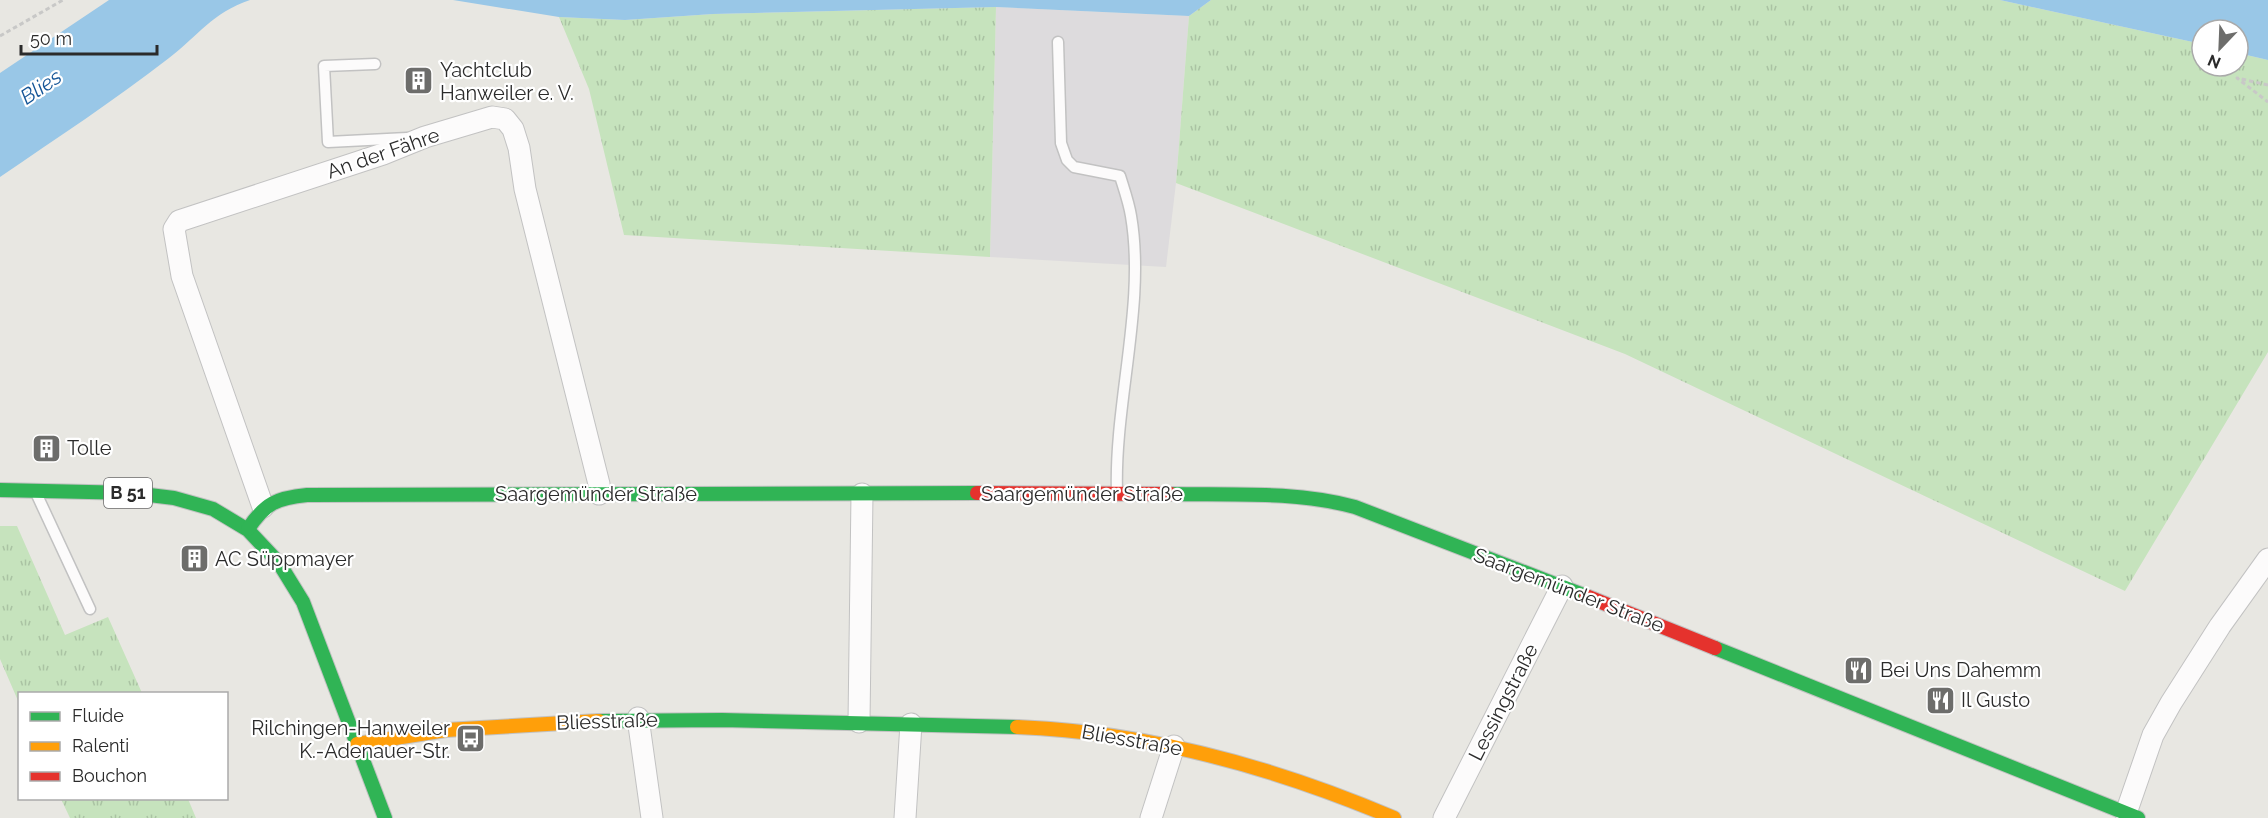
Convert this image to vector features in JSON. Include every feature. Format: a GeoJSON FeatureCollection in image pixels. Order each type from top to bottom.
{"type":"FeatureCollection","features":[{"type":"Feature","properties":{"kind":"street","name":"An der Fähre"},"geometry":{"type":"LineString","coordinates":[[263,507],[182,276],[174,230],[179,221],[383,154],[425,137],[492,117],[505,119],[513,129],[519,148],[525,189],[599,484],[599,494]]}},
{"type":"Feature","properties":{"kind":"street","name":"B 51"},"geometry":{"type":"LineString","coordinates":[[0,490],[136,493],[166,496],[202,505],[248,530]]}},
{"type":"Feature","properties":{"kind":"street","name":"Saargemünder Straße"},"geometry":{"type":"LineString","coordinates":[[263,507],[273,500],[307,495],[1117,493],[1304,497],[1329,500],[1354,507],[1562,586],[2132,816],[2153,735],[2220,626],[2268,560]]}},
{"type":"Feature","properties":{"kind":"street"},"geometry":{"type":"LineString","coordinates":[[859,722],[862,494]]}},
{"type":"Feature","properties":{"kind":"street"},"geometry":{"type":"LineString","coordinates":[[263,507],[248,530],[289,574],[303,602],[385,818]]}},
{"type":"Feature","properties":{"kind":"street","name":"Lessingstraße"},"geometry":{"type":"LineString","coordinates":[[1444,818],[1562,586]]}},
{"type":"Feature","properties":{"kind":"street"},"geometry":{"type":"LineString","coordinates":[[638,718],[652,818]]}},
{"type":"Feature","properties":{"kind":"street","name":"Bliesstraße"},"geometry":{"type":"LineString","coordinates":[[357,744],[437,730],[638,718],[1068,729],[1130,737],[1174,746],[1281,773],[1394,818]]}},
{"type":"Feature","properties":{"kind":"street"},"geometry":{"type":"LineString","coordinates":[[905,818],[911,724]]}},
{"type":"Feature","properties":{"kind":"street"},"geometry":{"type":"LineString","coordinates":[[1151,818],[1174,746]]}},
{"type":"Feature","properties":{"kind":"lane"},"geometry":{"type":"LineString","coordinates":[[1058,42],[1061,143],[1067,160],[1074,167],[1120,176],[1131,216],[1133,299],[1122,401],[1117,493]]}},
{"type":"Feature","properties":{"kind":"lane"},"geometry":{"type":"LineString","coordinates":[[375,64],[324,66],[328,142],[425,137]]}},
{"type":"Feature","properties":{"kind":"lane"},"geometry":{"type":"LineString","coordinates":[[35,490],[90,609]]}},
{"type":"Feature","properties":{"kind":"path"},"geometry":{"type":"LineString","coordinates":[[0,36],[63,0]]}},
{"type":"Feature","properties":{"kind":"path"},"geometry":{"type":"LineString","coordinates":[[2268,85],[2237,78],[2268,102]]}},
{"type":"Feature","properties":{"kind":"shaded area"},"geometry":{"type":"Polygon","coordinates":[[[996,7],[1189,16],[1176,183],[1166,267],[990,257],[996,7]]]}},
{"type":"Feature","properties":{"kind":"green space"},"geometry":{"type":"Polygon","coordinates":[[[1211,0],[2000,0],[2190,41],[2190,78],[2250,78],[2250,56],[2268,60],[2268,352],[2125,591],[1625,354],[1176,183],[1189,16],[1211,0]]]}},
{"type":"Feature","properties":{"kind":"green space"},"geometry":{"type":"Polygon","coordinates":[[[996,7],[990,257],[624,235],[589,89],[559,17],[625,20],[713,14],[996,7]]]}},
{"type":"Feature","properties":{"kind":"green space"},"geometry":{"type":"Polygon","coordinates":[[[0,526],[17,526],[65,635],[108,617],[142,692],[18,692],[18,701],[0,659],[0,526]]]}},
{"type":"Feature","properties":{"kind":"green space"},"geometry":{"type":"Polygon","coordinates":[[[61,800],[188,800],[196,818],[70,818],[61,800]]]}},
{"type":"Feature","properties":{"kind":"water","name":"Blies"},"geometry":{"type":"Polygon","coordinates":[[[109,0],[250,0],[226,11],[206,25],[149,74],[0,177],[0,73],[109,0]]]}},
{"type":"Feature","properties":{"kind":"water"},"geometry":{"type":"Polygon","coordinates":[[[453,0],[1211,0],[1189,16],[996,7],[713,14],[625,20],[559,17],[453,0]]]}},
{"type":"Feature","properties":{"kind":"water"},"geometry":{"type":"Polygon","coordinates":[[[2000,0],[2268,0],[2268,60],[2250,56],[2250,18],[2190,18],[2190,41],[2000,0]]]}},
{"type":"Feature","properties":{"kind":"traffic: fast"},"geometry":{"type":"LineString","coordinates":[[0,490],[133,493],[174,498],[213,509],[248,530],[279,563],[303,602],[385,818]]}},
{"type":"Feature","properties":{"kind":"traffic: fast"},"geometry":{"type":"LineString","coordinates":[[248,529],[260,513],[273,503],[307,495],[977,493]]}},
{"type":"Feature","properties":{"kind":"traffic: fast"},"geometry":{"type":"LineString","coordinates":[[1171,494],[1287,496],[1355,507],[1586,596]]}},
{"type":"Feature","properties":{"kind":"traffic: fast"},"geometry":{"type":"LineString","coordinates":[[1715,648],[2138,818]]}},
{"type":"Feature","properties":{"kind":"traffic: fast"},"geometry":{"type":"LineString","coordinates":[[599,721],[722,720],[1017,727]]}},
{"type":"Feature","properties":{"kind":"traffic: slow"},"geometry":{"type":"LineString","coordinates":[[357,744],[446,730],[599,721]]}},
{"type":"Feature","properties":{"kind":"traffic: slow"},"geometry":{"type":"LineString","coordinates":[[1017,727],[1114,736],[1210,755],[1303,783],[1394,818]]}},
{"type":"Feature","properties":{"kind":"traffic: jam"},"geometry":{"type":"LineString","coordinates":[[977,493],[1171,494]]}},
{"type":"Feature","properties":{"kind":"traffic: jam"},"geometry":{"type":"LineString","coordinates":[[1586,596],[1715,648]]}},
{"type":"Feature","properties":{"kind":"place","name":"Yachtclub Hanweiler e. V."},"geometry":{"type":"Point","coordinates":[419,81]}},
{"type":"Feature","properties":{"kind":"place","name":"Tolle"},"geometry":{"type":"Point","coordinates":[46,448]}},
{"type":"Feature","properties":{"kind":"place","name":"AC Süppmayer"},"geometry":{"type":"Point","coordinates":[194,559]}},
{"type":"Feature","properties":{"kind":"place","name":"Bei Uns Dahemm"},"geometry":{"type":"Point","coordinates":[1859,670]}},
{"type":"Feature","properties":{"kind":"place","name":"Il Gusto"},"geometry":{"type":"Point","coordinates":[1940,700]}},
{"type":"Feature","properties":{"kind":"place","name":"Rilchingen-Hanweiler K.-Adenauer-Str."},"geometry":{"type":"Point","coordinates":[471,739]}}]}
